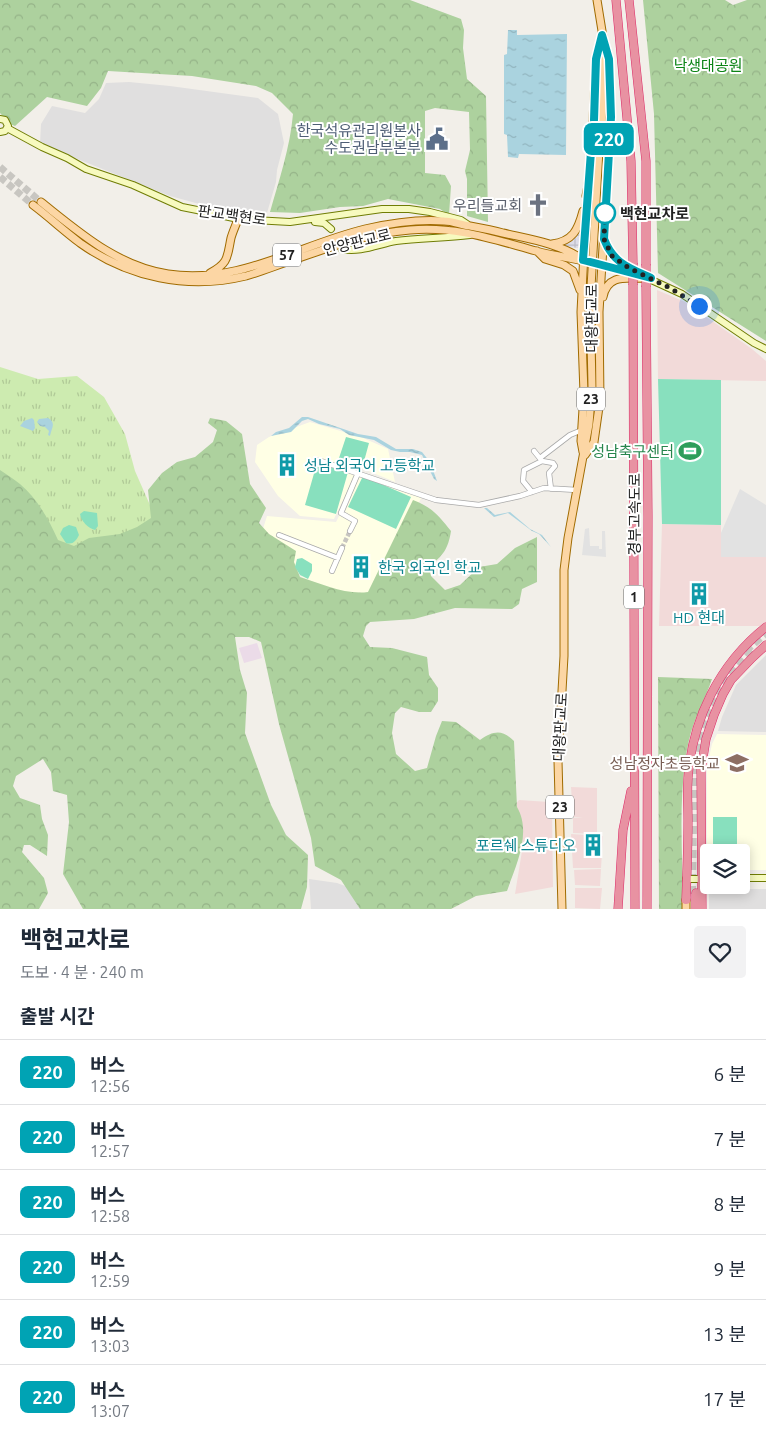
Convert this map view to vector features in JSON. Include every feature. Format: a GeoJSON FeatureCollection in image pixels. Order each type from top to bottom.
{"type":"FeatureCollection","features":[{"type":"Feature","properties":{"kind":"highway","name":"경부고속도로"},"geometry":{"type":"LineString","coordinates":[[616,0],[631,161],[635,909]]}},
{"type":"Feature","properties":{"kind":"highway","name":"경부고속도로"},"geometry":{"type":"LineString","coordinates":[[629,0],[646,161],[648,506],[647,909]]}},
{"type":"Feature","properties":{"kind":"highway"},"geometry":{"type":"LineString","coordinates":[[686,900],[688,778],[697,726],[704,706],[724,672],[742,648],[766,627]]}},
{"type":"Feature","properties":{"kind":"highway"},"geometry":{"type":"LineString","coordinates":[[704,844],[701,770],[706,739],[717,708],[731,680],[766,645]]}},
{"type":"Feature","properties":{"kind":"highway"},"geometry":{"type":"LineString","coordinates":[[618,909],[623,830],[635,774]]}},
{"type":"Feature","properties":{"kind":"highway"},"geometry":{"type":"LineString","coordinates":[[692,909],[694,893],[696,909]]}},
{"type":"Feature","properties":{"kind":"highway"},"geometry":{"type":"LineString","coordinates":[[702,909],[704,894]]}},
{"type":"Feature","properties":{"kind":"main road","name":"대왕판교로"},"geometry":{"type":"LineString","coordinates":[[562,909],[558,761],[564,656],[564,570],[568,538],[584,457],[591,401],[591,287],[604,71],[602,35],[597,0]]}},
{"type":"Feature","properties":{"kind":"main road","name":"대왕판교로"},"geometry":{"type":"LineString","coordinates":[[584,457],[594,442],[600,400],[599,312],[611,117],[609,59],[602,35]]}},
{"type":"Feature","properties":{"kind":"main road"},"geometry":{"type":"LineString","coordinates":[[549,244],[558,243],[574,234],[579,226],[587,193],[595,102],[596,59],[602,35]]}},
{"type":"Feature","properties":{"kind":"main road","name":"대왕판교로"},"geometry":{"type":"LineString","coordinates":[[584,457],[581,441],[584,393],[581,312],[587,193]]}},
{"type":"Feature","properties":{"kind":"main road","name":"안양판교로"},"geometry":{"type":"LineString","coordinates":[[41,202],[101,249],[121,260],[167,274],[207,275],[245,270],[364,230],[410,221],[446,221],[470,226],[549,244],[568,250],[583,260]]}},
{"type":"Feature","properties":{"kind":"main road","name":"안양판교로"},"geometry":{"type":"LineString","coordinates":[[33,205],[80,243],[119,265],[137,273],[166,280],[191,282],[225,280],[246,276],[367,236],[410,230],[446,230],[477,234],[537,251],[583,260],[602,266]]}},
{"type":"Feature","properties":{"kind":"main road"},"geometry":{"type":"LineString","coordinates":[[207,275],[223,265],[228,258],[231,239],[238,219]]}},
{"type":"Feature","properties":{"kind":"main road"},"geometry":{"type":"LineString","coordinates":[[604,239],[612,256],[651,278]]}},
{"type":"Feature","properties":{"kind":"main road"},"geometry":{"type":"LineString","coordinates":[[537,251],[545,259],[564,265],[573,271],[580,290],[581,312]]}},
{"type":"Feature","properties":{"kind":"main road"},"geometry":{"type":"LineString","coordinates":[[599,312],[607,284],[611,281],[619,278],[651,278]]}},
{"type":"Feature","properties":{"kind":"main road"},"geometry":{"type":"LineString","coordinates":[[686,900],[686,909]]}},
{"type":"Feature","properties":{"kind":"street"},"geometry":{"type":"LineString","coordinates":[[0,119],[6,122],[7,128],[5,131],[0,132]]}},
{"type":"Feature","properties":{"kind":"street","name":"판교백현로"},"geometry":{"type":"LineString","coordinates":[[7,128],[99,174],[134,185],[182,207],[238,219],[304,222],[382,209],[409,209],[461,220],[470,226]]}},
{"type":"Feature","properties":{"kind":"street"},"geometry":{"type":"LineString","coordinates":[[304,222],[324,223],[331,229],[331,222],[334,216]]}},
{"type":"Feature","properties":{"kind":"street"},"geometry":{"type":"LineString","coordinates":[[342,249],[360,249],[396,241],[477,234]]}},
{"type":"Feature","properties":{"kind":"street"},"geometry":{"type":"LineString","coordinates":[[602,266],[651,278],[682,294],[754,343],[766,349]]}},
{"type":"Feature","properties":{"kind":"street"},"geometry":{"type":"LineString","coordinates":[[532,492],[524,481],[524,470],[541,460],[570,435],[582,430]]}},
{"type":"Feature","properties":{"kind":"street"},"geometry":{"type":"LineString","coordinates":[[534,451],[541,460],[553,463],[555,466],[549,473],[551,489]]}},
{"type":"Feature","properties":{"kind":"street"},"geometry":{"type":"LineString","coordinates":[[318,460],[436,500],[480,506],[544,488],[577,490]]}},
{"type":"Feature","properties":{"kind":"street"},"geometry":{"type":"LineString","coordinates":[[350,531],[354,522],[341,513],[358,472]]}},
{"type":"Feature","properties":{"kind":"street"},"geometry":{"type":"LineString","coordinates":[[279,535],[338,558]]}},
{"type":"Feature","properties":{"kind":"street"},"geometry":{"type":"LineString","coordinates":[[332,571],[342,548]]}},
{"type":"Feature","properties":{"kind":"street"},"geometry":{"type":"LineString","coordinates":[[750,878],[766,878]]}},
{"type":"Feature","properties":{"kind":"street"},"geometry":{"type":"LineString","coordinates":[[686,879],[700,879]]}},
{"type":"Feature","properties":{"kind":"shaded area"},"geometry":{"type":"Polygon","coordinates":[[[129,82],[258,98],[278,114],[284,143],[267,213],[218,209],[170,196],[40,144],[41,124],[52,106],[85,113],[99,99],[106,83],[129,82]]]}},
{"type":"Feature","properties":{"kind":"shaded area"},"geometry":{"type":"Polygon","coordinates":[[[581,230],[578,248],[559,246],[576,237],[581,230]]]}},
{"type":"Feature","properties":{"kind":"shaded area"},"geometry":{"type":"Polygon","coordinates":[[[657,290],[685,302],[752,349],[766,361],[766,381],[658,379],[657,290]]]}},
{"type":"Feature","properties":{"kind":"shaded area"},"geometry":{"type":"Polygon","coordinates":[[[310,422],[361,437],[388,449],[395,482],[359,467],[334,519],[300,516],[278,496],[255,462],[257,445],[269,437],[310,422]]]}},
{"type":"Feature","properties":{"kind":"shaded area"},"geometry":{"type":"Polygon","coordinates":[[[360,474],[422,496],[371,607],[302,577],[262,532],[267,516],[336,522],[360,474]]]}},
{"type":"Feature","properties":{"kind":"shaded area"},"geometry":{"type":"Polygon","coordinates":[[[740,489],[766,505],[766,557],[721,557],[721,533],[740,489]]]}},
{"type":"Feature","properties":{"kind":"shaded area"},"geometry":{"type":"Polygon","coordinates":[[[662,524],[721,525],[721,557],[766,557],[766,623],[761,626],[659,626],[662,524]]]}},
{"type":"Feature","properties":{"kind":"shaded area"},"geometry":{"type":"Polygon","coordinates":[[[589,528],[590,546],[599,546],[599,549],[602,549],[602,531],[605,531],[606,557],[582,555],[585,529],[589,528]]]}},
{"type":"Feature","properties":{"kind":"shaded area"},"geometry":{"type":"Polygon","coordinates":[[[257,643],[262,658],[244,663],[239,648],[257,643]]]}},
{"type":"Feature","properties":{"kind":"shaded area"},"geometry":{"type":"Polygon","coordinates":[[[766,655],[766,732],[718,731],[736,685],[766,655]]]}},
{"type":"Feature","properties":{"kind":"shaded area"},"geometry":{"type":"Polygon","coordinates":[[[717,734],[766,735],[766,870],[750,870],[750,844],[707,844],[707,767],[712,744],[717,734]]]}},
{"type":"Feature","properties":{"kind":"shaded area"},"geometry":{"type":"Polygon","coordinates":[[[571,787],[597,788],[597,834],[573,833],[573,818],[583,818],[573,817],[571,787]]]}},
{"type":"Feature","properties":{"kind":"shaded area"},"geometry":{"type":"Polygon","coordinates":[[[519,800],[549,802],[552,809],[553,887],[515,894],[523,845],[520,819],[514,806],[519,800]]]}},
{"type":"Feature","properties":{"kind":"shaded area"},"geometry":{"type":"Polygon","coordinates":[[[571,834],[603,836],[601,868],[573,868],[571,834]]]}},
{"type":"Feature","properties":{"kind":"shaded area"},"geometry":{"type":"Polygon","coordinates":[[[601,869],[600,886],[575,885],[574,870],[601,869]]]}},
{"type":"Feature","properties":{"kind":"shaded area"},"geometry":{"type":"Polygon","coordinates":[[[309,879],[337,883],[389,902],[400,909],[311,909],[309,879]]]}},
{"type":"Feature","properties":{"kind":"shaded area"},"geometry":{"type":"Polygon","coordinates":[[[575,888],[602,888],[600,909],[575,908],[575,888]]]}},
{"type":"Feature","properties":{"kind":"shaded area"},"geometry":{"type":"Polygon","coordinates":[[[750,889],[766,889],[766,909],[709,909],[709,894],[750,894],[750,889]]]}},
{"type":"Feature","properties":{"kind":"green space"},"geometry":{"type":"Polygon","coordinates":[[[0,0],[410,0],[461,19],[464,30],[463,48],[467,79],[486,96],[488,222],[467,216],[467,179],[465,171],[470,150],[469,112],[435,108],[425,111],[425,173],[445,175],[451,186],[449,215],[440,209],[388,199],[363,206],[340,207],[300,213],[270,212],[287,152],[293,114],[272,93],[256,86],[192,76],[108,71],[101,88],[87,106],[47,97],[15,126],[10,124],[0,113],[0,0]]]}},
{"type":"Feature","properties":{"kind":"green space","name":"낙생대공원"},"geometry":{"type":"Polygon","coordinates":[[[643,0],[725,0],[733,5],[747,0],[766,0],[766,341],[658,273],[654,114],[643,0]]]}},
{"type":"Feature","properties":{"kind":"green space"},"geometry":{"type":"Polygon","coordinates":[[[0,367],[38,379],[77,376],[104,397],[125,434],[135,471],[157,521],[87,565],[60,544],[0,483],[0,367]]]}},
{"type":"Feature","properties":{"kind":"green space","name":"성남축구센터"},"geometry":{"type":"Polygon","coordinates":[[[658,379],[721,380],[721,525],[662,524],[658,379]]]}},
{"type":"Feature","properties":{"kind":"green space"},"geometry":{"type":"Polygon","coordinates":[[[210,418],[226,421],[242,434],[250,484],[266,508],[259,523],[269,534],[296,551],[294,562],[300,577],[325,586],[351,592],[368,592],[413,500],[435,513],[451,531],[444,552],[429,567],[431,576],[445,590],[460,585],[479,567],[497,564],[515,548],[537,537],[537,582],[522,589],[519,604],[512,609],[455,608],[414,619],[370,622],[366,626],[363,636],[370,647],[392,648],[427,657],[429,675],[438,688],[438,701],[431,712],[419,712],[401,707],[395,713],[392,733],[396,754],[415,771],[427,768],[442,721],[456,722],[480,740],[493,733],[501,733],[514,741],[517,807],[523,827],[523,838],[518,860],[507,891],[476,896],[451,909],[360,909],[341,880],[315,866],[311,838],[279,724],[261,642],[249,637],[235,637],[240,670],[247,693],[245,733],[271,805],[286,835],[308,855],[307,887],[301,909],[83,909],[63,874],[69,822],[67,795],[53,791],[51,772],[43,759],[16,776],[13,786],[20,798],[40,805],[42,819],[48,835],[47,856],[30,845],[24,845],[22,852],[44,878],[48,893],[39,909],[0,909],[0,470],[20,484],[32,496],[47,517],[58,540],[74,546],[89,538],[120,534],[137,527],[151,518],[148,490],[162,473],[177,462],[195,457],[213,442],[217,430],[208,423],[210,418]]]}},
{"type":"Feature","properties":{"kind":"green space"},"geometry":{"type":"Polygon","coordinates":[[[346,437],[369,443],[363,465],[339,458],[346,437]]]}},
{"type":"Feature","properties":{"kind":"green space"},"geometry":{"type":"Polygon","coordinates":[[[317,463],[348,472],[336,514],[305,505],[317,463]]]}},
{"type":"Feature","properties":{"kind":"green space"},"geometry":{"type":"Polygon","coordinates":[[[363,476],[411,497],[396,529],[348,507],[363,476]]]}},
{"type":"Feature","properties":{"kind":"green space"},"geometry":{"type":"Polygon","coordinates":[[[84,511],[97,513],[98,526],[95,530],[83,522],[80,514],[84,511]]]}},
{"type":"Feature","properties":{"kind":"green space"},"geometry":{"type":"Polygon","coordinates":[[[69,525],[76,527],[79,535],[72,543],[66,543],[60,534],[63,528],[69,525]]]}},
{"type":"Feature","properties":{"kind":"green space"},"geometry":{"type":"Polygon","coordinates":[[[302,558],[312,564],[312,571],[308,579],[300,575],[295,567],[297,559],[302,558]]]}},
{"type":"Feature","properties":{"kind":"green space"},"geometry":{"type":"Polygon","coordinates":[[[658,677],[712,679],[691,732],[685,760],[682,803],[683,909],[659,909],[658,677]]]}},
{"type":"Feature","properties":{"kind":"green space"},"geometry":{"type":"Polygon","coordinates":[[[713,817],[737,817],[737,844],[713,844],[713,817]]]}},
{"type":"Feature","properties":{"kind":"water"},"geometry":{"type":"Polygon","coordinates":[[[508,30],[517,30],[517,35],[567,34],[566,155],[519,154],[518,158],[508,157],[507,135],[504,134],[504,55],[507,54],[508,30]]]}},
{"type":"Feature","properties":{"kind":"water"},"geometry":{"type":"Polygon","coordinates":[[[302,417],[308,417],[358,434],[376,437],[396,449],[413,449],[422,452],[430,462],[437,481],[434,479],[422,455],[391,450],[374,440],[349,435],[340,429],[308,419],[302,421],[291,432],[271,436],[276,432],[289,428],[302,417]]]}},
{"type":"Feature","properties":{"kind":"water"},"geometry":{"type":"Polygon","coordinates":[[[32,418],[35,428],[33,431],[20,426],[24,421],[32,418]]]}},
{"type":"Feature","properties":{"kind":"water"},"geometry":{"type":"Polygon","coordinates":[[[48,418],[53,424],[50,436],[48,435],[49,431],[37,422],[39,419],[48,418]]]}},
{"type":"Feature","properties":{"kind":"water"},"geometry":{"type":"Polygon","coordinates":[[[484,508],[487,508],[495,515],[510,512],[530,529],[542,535],[551,547],[539,534],[532,531],[508,513],[494,517],[484,508]]]}},
{"type":"Feature","properties":{"kind":"tunnel"},"geometry":{"type":"LineString","coordinates":[[0,167],[41,202]]}},
{"type":"Feature","properties":{"kind":"tunnel"},"geometry":{"type":"LineString","coordinates":[[0,177],[33,205]]}},
{"type":"Feature","properties":{"kind":"tunnel"},"geometry":{"type":"LineString","coordinates":[[342,548],[350,531]]}},
{"type":"Feature","properties":{"kind":"tunnel"},"geometry":{"type":"LineString","coordinates":[[745,651],[766,633]]}},
{"type":"Feature","properties":{"kind":"tunnel"},"geometry":{"type":"LineString","coordinates":[[698,764],[704,732],[716,701],[733,673],[755,649]]}},
{"type":"Feature","properties":{"kind":"tunnel"},"geometry":{"type":"LineString","coordinates":[[692,894],[694,754]]}},
{"type":"Feature","properties":{"kind":"bus line","name":"220"},"geometry":{"type":"LineString","coordinates":[[592,138],[583,260],[651,278],[629,268],[612,256],[604,239],[611,84],[609,59],[602,35],[596,59],[594,120]]}},
{"type":"Feature","properties":{"kind":"place","name":"한국석유관리원본사 수도권남부본부"},"geometry":{"type":"Point","coordinates":[437,139]}},
{"type":"Feature","properties":{"kind":"place","name":"우리들교회"},"geometry":{"type":"Point","coordinates":[538,205]}},
{"type":"Feature","properties":{"kind":"place","name":"백현교차로"},"geometry":{"type":"Point","coordinates":[605,213]}},
{"type":"Feature","properties":{"kind":"place","name":"성남축구센터"},"geometry":{"type":"Point","coordinates":[690,451]}},
{"type":"Feature","properties":{"kind":"place","name":"성남 외국어 고등학교"},"geometry":{"type":"Point","coordinates":[287,465]}},
{"type":"Feature","properties":{"kind":"place","name":"한국 외국인 학교"},"geometry":{"type":"Point","coordinates":[361,567]}},
{"type":"Feature","properties":{"kind":"place","name":"HD 현대"},"geometry":{"type":"Point","coordinates":[699,594]}},
{"type":"Feature","properties":{"kind":"place","name":"성남정자초등학교"},"geometry":{"type":"Point","coordinates":[737,763]}},
{"type":"Feature","properties":{"kind":"place","name":"포르쉐 스튜디오"},"geometry":{"type":"Point","coordinates":[593,845]}},
{"type":"Feature","properties":{"kind":"route"},"geometry":{"type":"LineString","coordinates":[[605,213],[604,239],[612,256],[629,268],[682,294],[699,306]]}}]}
